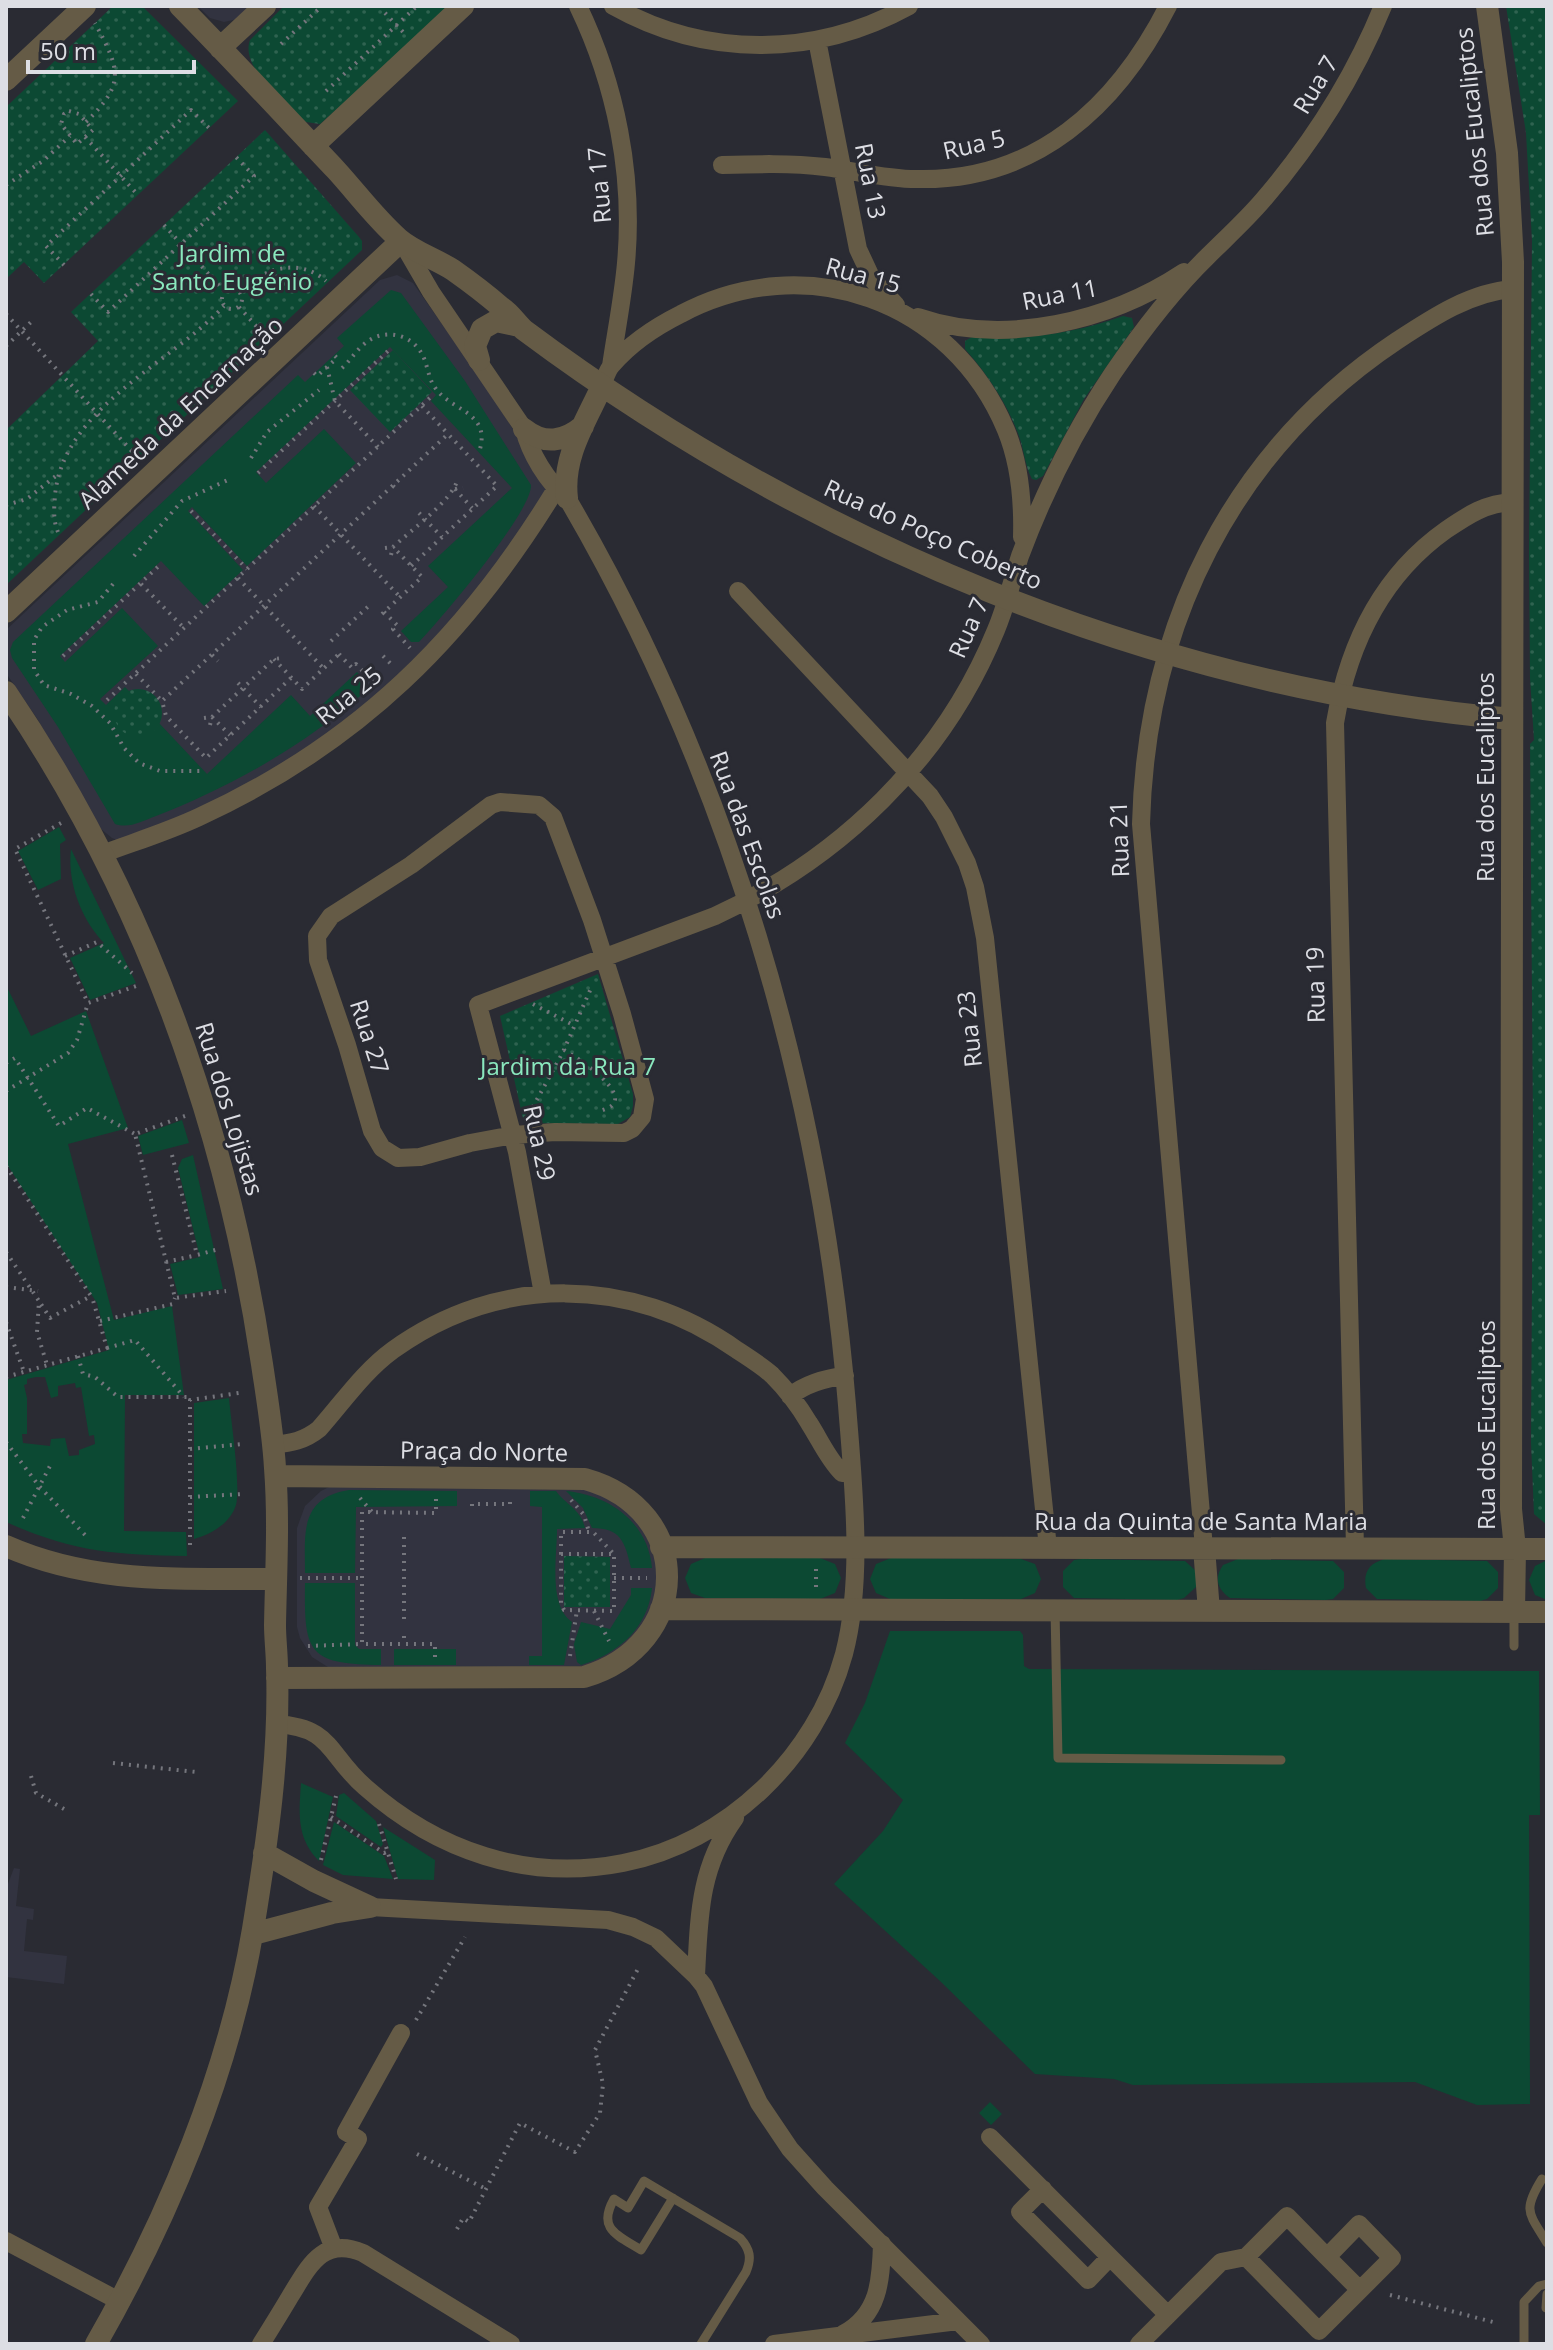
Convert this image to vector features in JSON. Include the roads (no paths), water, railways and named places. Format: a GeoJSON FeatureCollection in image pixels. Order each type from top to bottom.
{"type":"FeatureCollection","features":[{"type":"Feature","properties":{"kind":"street"},"geometry":{"type":"LineString","coordinates":[[180,6],[401,241]]}},
{"type":"Feature","properties":{"kind":"street"},"geometry":{"type":"LineString","coordinates":[[220,48],[265,6]]}},
{"type":"Feature","properties":{"kind":"street"},"geometry":{"type":"LineString","coordinates":[[313,146],[463,6]]}},
{"type":"Feature","properties":{"kind":"street","name":"Rua 17"},"geometry":{"type":"LineString","coordinates":[[578,6],[603,66],[614,106],[626,175],[627,260],[606,376]]}},
{"type":"Feature","properties":{"kind":"street"},"geometry":{"type":"LineString","coordinates":[[613,6],[654,25],[712,42],[773,46],[817,40],[862,28],[909,6]]}},
{"type":"Feature","properties":{"kind":"street","name":"Rua 5"},"geometry":{"type":"LineString","coordinates":[[722,165],[769,163],[843,169],[890,177],[942,179],[993,169],[1043,149],[1106,100],[1143,50],[1168,6]]}},
{"type":"Feature","properties":{"kind":"street","name":"Rua 7"},"geometry":{"type":"LineString","coordinates":[[478,1005],[746,901],[782,881],[843,838],[908,773],[963,696],[994,634],[1019,560],[1054,476],[1106,384],[1143,332],[1208,256],[1261,203],[1311,139],[1358,62],[1383,6]]}},
{"type":"Feature","properties":{"kind":"street","name":"Rua dos Eucaliptos"},"geometry":{"type":"LineString","coordinates":[[1487,6],[1507,153],[1513,289],[1511,1523],[1515,1549],[1514,1612]]}},
{"type":"Feature","properties":{"kind":"street"},"geometry":{"type":"LineString","coordinates":[[6,80],[88,12]]}},
{"type":"Feature","properties":{"kind":"street","name":"Rua 13"},"geometry":{"type":"LineString","coordinates":[[817,40],[858,249],[866,268],[889,300],[908,314]]}},
{"type":"Feature","properties":{"kind":"street","name":"Rua do Poço Coberto"},"geometry":{"type":"LineString","coordinates":[[401,241],[453,270],[506,311],[519,326],[606,376],[670,431],[788,499],[914,559],[1008,598],[1166,652],[1340,694],[1512,719]]}},
{"type":"Feature","properties":{"kind":"street","name":"Rua das Escolas"},"geometry":{"type":"LineString","coordinates":[[401,241],[431,292],[524,429],[528,443],[614,584],[677,717],[746,901],[779,1010],[810,1139],[835,1285],[845,1376],[852,1473],[854,1610],[844,1656],[823,1709],[788,1762],[744,1806]]}},
{"type":"Feature","properties":{"kind":"street","name":"Alameda da Encarnação"},"geometry":{"type":"LineString","coordinates":[[6,612],[401,241]]}},
{"type":"Feature","properties":{"kind":"street","name":"Rua 11"},"geometry":{"type":"LineString","coordinates":[[908,314],[955,325],[998,328],[1077,320],[1104,313],[1146,295],[1208,256]]}},
{"type":"Feature","properties":{"kind":"street","name":"Rua 15"},"geometry":{"type":"LineString","coordinates":[[606,376],[670,319],[722,296],[749,289],[792,286],[834,289],[908,314],[936,334],[973,373],[1007,431],[1022,497],[1019,560]]}},
{"type":"Feature","properties":{"kind":"street","name":"Rua 21"},"geometry":{"type":"LineString","coordinates":[[1204,1548],[1141,824],[1147,741],[1166,652],[1191,585],[1227,517],[1272,454],[1297,426],[1353,373],[1416,329],[1484,293],[1513,289]]}},
{"type":"Feature","properties":{"kind":"street"},"geometry":{"type":"LineString","coordinates":[[479,360],[475,346],[477,336],[488,323],[506,322],[519,326]]}},
{"type":"Feature","properties":{"kind":"street"},"geometry":{"type":"LineString","coordinates":[[561,494],[567,464],[606,376]]}},
{"type":"Feature","properties":{"kind":"street"},"geometry":{"type":"LineString","coordinates":[[524,429],[540,439],[550,440],[572,435],[583,426]]}},
{"type":"Feature","properties":{"kind":"street","name":"Rua 25"},"geometry":{"type":"LineString","coordinates":[[102,854],[196,819],[237,799],[294,766],[368,713],[435,652],[507,567],[561,494]]}},
{"type":"Feature","properties":{"kind":"street","name":"Rua 19"},"geometry":{"type":"LineString","coordinates":[[1355,1548],[1334,744],[1340,694],[1359,636],[1371,612],[1402,570],[1461,519],[1492,503],[1513,502]]}},
{"type":"Feature","properties":{"kind":"street","name":"Rua 23"},"geometry":{"type":"LineString","coordinates":[[738,591],[930,796],[967,863],[981,912],[1048,1548]]}},
{"type":"Feature","properties":{"kind":"street","name":"Rua dos Lojistas"},"geometry":{"type":"LineString","coordinates":[[6,692],[63,783],[102,854],[154,966],[179,1029],[211,1125],[244,1257],[276,1476],[275,1724],[264,1853],[253,1934],[220,2062],[193,2140],[162,2218],[121,2302],[96,2344]]}},
{"type":"Feature","properties":{"kind":"street","name":"Rua 27"},"geometry":{"type":"LineString","coordinates":[[500,802],[533,804],[544,808],[553,817],[604,957],[645,1099],[642,1117],[632,1129],[624,1133],[514,1135],[411,1159],[398,1158],[382,1148],[372,1131],[318,960],[315,944],[320,929],[331,916],[411,865],[491,805],[500,802]]}},
{"type":"Feature","properties":{"kind":"street","name":"Rua 29"},"geometry":{"type":"LineString","coordinates":[[478,1005],[514,1135],[543,1294]]}},
{"type":"Feature","properties":{"kind":"street"},"geometry":{"type":"LineString","coordinates":[[273,1445],[309,1437],[367,1373],[417,1334],[474,1308],[504,1299],[543,1294],[599,1295],[630,1300],[690,1321],[718,1336],[770,1373],[790,1396],[833,1464],[842,1473],[852,1473]]}},
{"type":"Feature","properties":{"kind":"street"},"geometry":{"type":"LineString","coordinates":[[790,1396],[801,1388],[845,1376]]}},
{"type":"Feature","properties":{"kind":"street","name":"Praça do Norte"},"geometry":{"type":"LineString","coordinates":[[276,1476],[585,1479],[603,1484],[634,1504],[647,1518],[661,1547],[666,1569],[661,1609],[649,1635],[633,1653],[610,1668],[584,1677],[277,1678]]}},
{"type":"Feature","properties":{"kind":"street"},"geometry":{"type":"LineString","coordinates":[[6,1546],[54,1565],[99,1574],[276,1579]]}},
{"type":"Feature","properties":{"kind":"street"},"geometry":{"type":"LineString","coordinates":[[661,1547],[854,1547]]}},
{"type":"Feature","properties":{"kind":"street","name":"Rua da Quinta de Santa Maria"},"geometry":{"type":"LineString","coordinates":[[854,1547],[1547,1549]]}},
{"type":"Feature","properties":{"kind":"street"},"geometry":{"type":"LineString","coordinates":[[1204,1548],[1209,1611]]}},
{"type":"Feature","properties":{"kind":"street"},"geometry":{"type":"LineString","coordinates":[[661,1609],[1547,1612]]}},
{"type":"Feature","properties":{"kind":"street"},"geometry":{"type":"LineString","coordinates":[[275,1724],[308,1728],[318,1734],[362,1785],[412,1825],[440,1840],[500,1862],[564,1869],[627,1862],[688,1842],[744,1806]]}},
{"type":"Feature","properties":{"kind":"street"},"geometry":{"type":"LineString","coordinates":[[696,1976],[700,1900],[704,1883],[718,1845],[744,1806]]}},
{"type":"Feature","properties":{"kind":"street"},"geometry":{"type":"LineString","coordinates":[[264,1853],[370,1907]]}},
{"type":"Feature","properties":{"kind":"street"},"geometry":{"type":"LineString","coordinates":[[253,1934],[321,1915],[370,1907],[608,1920],[656,1938],[696,1976],[709,1997],[745,2076],[778,2134],[815,2177],[981,2344]]}},
{"type":"Feature","properties":{"kind":"street"},"geometry":{"type":"LineString","coordinates":[[334,2249],[318,2207],[358,2139],[346,2132],[401,2033]]}},
{"type":"Feature","properties":{"kind":"street"},"geometry":{"type":"LineString","coordinates":[[990,2137],[1168,2315]]}},
{"type":"Feature","properties":{"kind":"street"},"geometry":{"type":"LineString","coordinates":[[1043,2189],[1020,2212],[1088,2280],[1110,2257]]}},
{"type":"Feature","properties":{"kind":"street"},"geometry":{"type":"LineString","coordinates":[[1139,2344],[1221,2262],[1246,2257],[1287,2216],[1360,2290]]}},
{"type":"Feature","properties":{"kind":"street"},"geometry":{"type":"LineString","coordinates":[[1246,2257],[1319,2331],[1392,2258],[1359,2224],[1327,2257]]}},
{"type":"Feature","properties":{"kind":"street"},"geometry":{"type":"LineString","coordinates":[[6,2241],[121,2302]]}},
{"type":"Feature","properties":{"kind":"street"},"geometry":{"type":"LineString","coordinates":[[836,2336],[863,2320],[874,2305],[879,2289],[882,2244]]}},
{"type":"Feature","properties":{"kind":"street"},"geometry":{"type":"LineString","coordinates":[[261,2344],[309,2266],[316,2258],[334,2249],[354,2249],[363,2253],[511,2344]]}},
{"type":"Feature","properties":{"kind":"street"},"geometry":{"type":"LineString","coordinates":[[774,2344],[958,2321]]}},
{"type":"Feature","properties":{"kind":"lane"},"geometry":{"type":"LineString","coordinates":[[1055,1610],[1058,1758],[1281,1760]]}},
{"type":"Feature","properties":{"kind":"lane"},"geometry":{"type":"LineString","coordinates":[[1514,1612],[1514,1646]]}},
{"type":"Feature","properties":{"kind":"lane"},"geometry":{"type":"LineString","coordinates":[[1542,2179],[1529,2200],[1530,2214],[1547,2243]]}},
{"type":"Feature","properties":{"kind":"lane"},"geometry":{"type":"LineString","coordinates":[[673,2198],[641,2250],[616,2234],[606,2221],[614,2199],[628,2208],[644,2181],[673,2198],[740,2238],[750,2254],[750,2263],[701,2344]]}},
{"type":"Feature","properties":{"kind":"lane"},"geometry":{"type":"LineString","coordinates":[[1524,2344],[1524,2302],[1539,2286],[1547,2284]]}},
{"type":"Feature","properties":{"kind":"lane"},"geometry":{"type":"LineString","coordinates":[[1546,2308],[1547,2294]]}},
{"type":"Feature","properties":{"kind":"park label","name":"Jardim de Santo Eugénio"},"geometry":{"type":"Point","coordinates":[232,268]}},
{"type":"Feature","properties":{"kind":"park label","name":"Jardim da Rua 7"},"geometry":{"type":"Point","coordinates":[568,1067]}}]}
